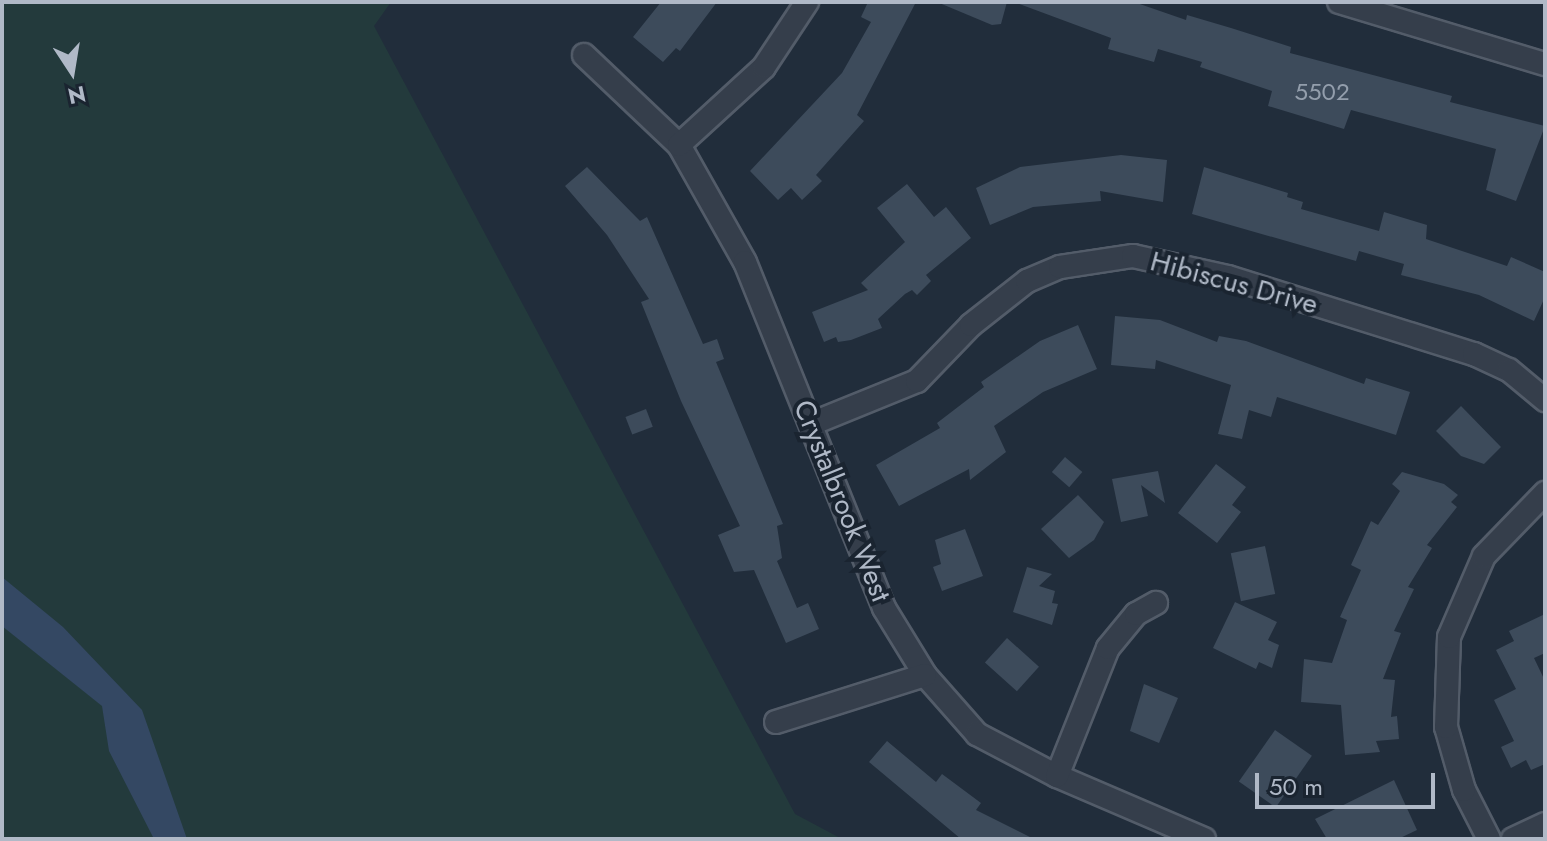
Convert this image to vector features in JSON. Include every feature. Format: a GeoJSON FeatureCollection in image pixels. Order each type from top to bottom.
{"type":"FeatureCollection","features":[{"type":"Feature","properties":{"kind":"street"},"geometry":{"type":"LineString","coordinates":[[679,145],[764,67],[807,2]]}},
{"type":"Feature","properties":{"kind":"street"},"geometry":{"type":"LineString","coordinates":[[1339,2],[1545,64]]}},
{"type":"Feature","properties":{"kind":"street","name":"Crystalbrook West"},"geometry":{"type":"LineString","coordinates":[[584,55],[679,145],[745,262],[884,608],[925,675],[977,734],[1057,776],[1204,839]]}},
{"type":"Feature","properties":{"kind":"street","name":"Hibiscus Drive"},"geometry":{"type":"LineString","coordinates":[[811,424],[917,381],[971,325],[1027,281],[1060,267],[1133,256],[1228,277],[1474,354],[1509,370],[1545,400]]}},
{"type":"Feature","properties":{"kind":"street"},"geometry":{"type":"LineString","coordinates":[[1489,839],[1464,790],[1446,727],[1449,637],[1484,556],[1545,493]]}},
{"type":"Feature","properties":{"kind":"street"},"geometry":{"type":"LineString","coordinates":[[1057,776],[1108,648],[1136,614],[1156,603]]}},
{"type":"Feature","properties":{"kind":"street"},"geometry":{"type":"LineString","coordinates":[[776,722],[925,675]]}},
{"type":"Feature","properties":{"kind":"street"},"geometry":{"type":"LineString","coordinates":[[1513,839],[1545,824]]}},
{"type":"Feature","properties":{"kind":"green space"},"geometry":{"type":"Polygon","coordinates":[[[2,2],[391,2],[374,26],[795,814],[842,839],[2,839],[2,2]]]}},
{"type":"Feature","properties":{"kind":"water"},"geometry":{"type":"Polygon","coordinates":[[[2,577],[63,627],[142,710],[187,839],[154,839],[109,751],[102,706],[2,626],[2,577]]]}},
{"type":"Feature","properties":{"kind":"building"},"geometry":{"type":"Polygon","coordinates":[[[661,2],[717,2],[680,51],[676,48],[663,62],[633,37],[661,2]]]}},
{"type":"Feature","properties":{"kind":"building"},"geometry":{"type":"Polygon","coordinates":[[[868,2],[916,2],[857,115],[864,121],[816,175],[822,181],[802,200],[791,188],[778,200],[750,171],[842,73],[871,22],[861,17],[868,2]]]}},
{"type":"Feature","properties":{"kind":"building"},"geometry":{"type":"Polygon","coordinates":[[[937,2],[1007,2],[1001,24],[992,25],[937,2]]]}},
{"type":"Feature","properties":{"kind":"building"},"geometry":{"type":"Polygon","coordinates":[[[1014,2],[1134,2],[1186,20],[1187,15],[1291,47],[1290,53],[1452,96],[1450,102],[1545,126],[1516,201],[1486,190],[1496,149],[1351,110],[1344,129],[1268,106],[1272,91],[1200,67],[1202,62],[1158,49],[1154,62],[1108,49],[1111,38],[1014,2]]]}},
{"type":"Feature","properties":{"kind":"building"},"geometry":{"type":"Polygon","coordinates":[[[1121,155],[1167,160],[1163,202],[1100,191],[1101,201],[1033,207],[990,225],[976,188],[1020,167],[1121,155]]]}},
{"type":"Feature","properties":{"kind":"building"},"geometry":{"type":"Polygon","coordinates":[[[587,167],[640,221],[647,217],[703,344],[717,339],[724,359],[716,362],[783,524],[777,526],[782,558],[777,561],[797,608],[808,603],[819,629],[786,643],[754,570],[734,572],[718,535],[740,526],[681,401],[641,302],[649,299],[607,235],[565,186],[587,167]]]}},
{"type":"Feature","properties":{"kind":"building"},"geometry":{"type":"Polygon","coordinates":[[[1204,167],[1288,193],[1287,197],[1303,202],[1301,209],[1379,231],[1384,212],[1427,225],[1426,239],[1507,266],[1511,257],[1545,272],[1545,297],[1534,321],[1479,295],[1401,275],[1404,264],[1359,251],[1356,261],[1192,214],[1204,167]]]}},
{"type":"Feature","properties":{"kind":"building"},"geometry":{"type":"Polygon","coordinates":[[[907,184],[934,217],[946,207],[971,238],[926,275],[931,281],[917,295],[912,290],[905,294],[878,319],[882,328],[851,340],[838,342],[836,337],[824,342],[812,312],[868,290],[861,283],[905,242],[877,208],[907,184]]]}},
{"type":"Feature","properties":{"kind":"building"},"geometry":{"type":"Polygon","coordinates":[[[1115,316],[1160,320],[1217,342],[1219,336],[1246,341],[1364,384],[1366,378],[1410,392],[1396,435],[1277,397],[1271,417],[1249,410],[1242,439],[1218,434],[1231,385],[1156,360],[1155,369],[1111,365],[1115,316]]]}},
{"type":"Feature","properties":{"kind":"building"},"geometry":{"type":"Polygon","coordinates":[[[1078,325],[1097,369],[1043,392],[994,426],[1006,452],[970,480],[969,469],[899,506],[876,465],[940,428],[937,423],[984,387],[981,382],[1040,341],[1078,325]]]}},
{"type":"Feature","properties":{"kind":"building"},"geometry":{"type":"Polygon","coordinates":[[[1461,406],[1501,447],[1484,464],[1461,456],[1436,431],[1461,406]]]}},
{"type":"Feature","properties":{"kind":"building"},"geometry":{"type":"Polygon","coordinates":[[[646,409],[653,427],[632,435],[625,417],[646,409]]]}},
{"type":"Feature","properties":{"kind":"building"},"geometry":{"type":"Polygon","coordinates":[[[1065,457],[1082,472],[1069,487],[1052,472],[1065,457]]]}},
{"type":"Feature","properties":{"kind":"building"},"geometry":{"type":"Polygon","coordinates":[[[1216,464],[1246,487],[1232,505],[1241,512],[1217,543],[1178,513],[1216,464]]]}},
{"type":"Feature","properties":{"kind":"building"},"geometry":{"type":"Polygon","coordinates":[[[1158,471],[1165,503],[1141,485],[1148,516],[1121,522],[1112,479],[1158,471]]]}},
{"type":"Feature","properties":{"kind":"building"},"geometry":{"type":"Polygon","coordinates":[[[1402,472],[1444,484],[1458,495],[1451,502],[1457,507],[1427,545],[1432,548],[1408,587],[1414,589],[1394,631],[1401,633],[1383,679],[1395,680],[1391,717],[1397,716],[1399,739],[1376,741],[1380,752],[1345,755],[1341,705],[1301,702],[1304,659],[1332,663],[1347,620],[1340,617],[1361,570],[1351,565],[1371,521],[1378,525],[1400,491],[1392,484],[1402,472]]]}},
{"type":"Feature","properties":{"kind":"building"},"geometry":{"type":"Polygon","coordinates":[[[1078,495],[1104,522],[1094,540],[1069,558],[1041,529],[1078,495]]]}},
{"type":"Feature","properties":{"kind":"building"},"geometry":{"type":"Polygon","coordinates":[[[965,529],[983,576],[942,591],[933,567],[941,564],[935,540],[965,529]]]}},
{"type":"Feature","properties":{"kind":"building"},"geometry":{"type":"Polygon","coordinates":[[[1265,546],[1275,594],[1241,601],[1231,553],[1265,546]]]}},
{"type":"Feature","properties":{"kind":"building"},"geometry":{"type":"Polygon","coordinates":[[[1027,567],[1052,574],[1039,586],[1055,591],[1052,603],[1058,604],[1052,625],[1013,612],[1027,567]]]}},
{"type":"Feature","properties":{"kind":"building"},"geometry":{"type":"Polygon","coordinates":[[[1235,602],[1277,622],[1268,640],[1279,645],[1272,668],[1259,662],[1256,669],[1213,648],[1235,602]]]}},
{"type":"Feature","properties":{"kind":"building"},"geometry":{"type":"Polygon","coordinates":[[[1545,614],[1545,653],[1534,658],[1545,681],[1545,764],[1531,770],[1526,760],[1511,768],[1501,747],[1514,741],[1494,700],[1516,689],[1496,650],[1514,641],[1509,631],[1545,614]]]}},
{"type":"Feature","properties":{"kind":"building"},"geometry":{"type":"Polygon","coordinates":[[[1007,638],[1039,667],[1017,691],[985,663],[1007,638]]]}},
{"type":"Feature","properties":{"kind":"building"},"geometry":{"type":"Polygon","coordinates":[[[1144,684],[1178,698],[1159,743],[1130,731],[1144,684]]]}},
{"type":"Feature","properties":{"kind":"building"},"geometry":{"type":"Polygon","coordinates":[[[1275,730],[1312,756],[1276,807],[1239,782],[1275,730]]]}},
{"type":"Feature","properties":{"kind":"building"},"geometry":{"type":"Polygon","coordinates":[[[887,741],[936,782],[942,774],[981,803],[976,810],[1034,839],[961,839],[869,762],[887,741]]]}},
{"type":"Feature","properties":{"kind":"building"},"geometry":{"type":"Polygon","coordinates":[[[1394,780],[1417,830],[1398,839],[1327,839],[1315,819],[1394,780]]]}}]}
